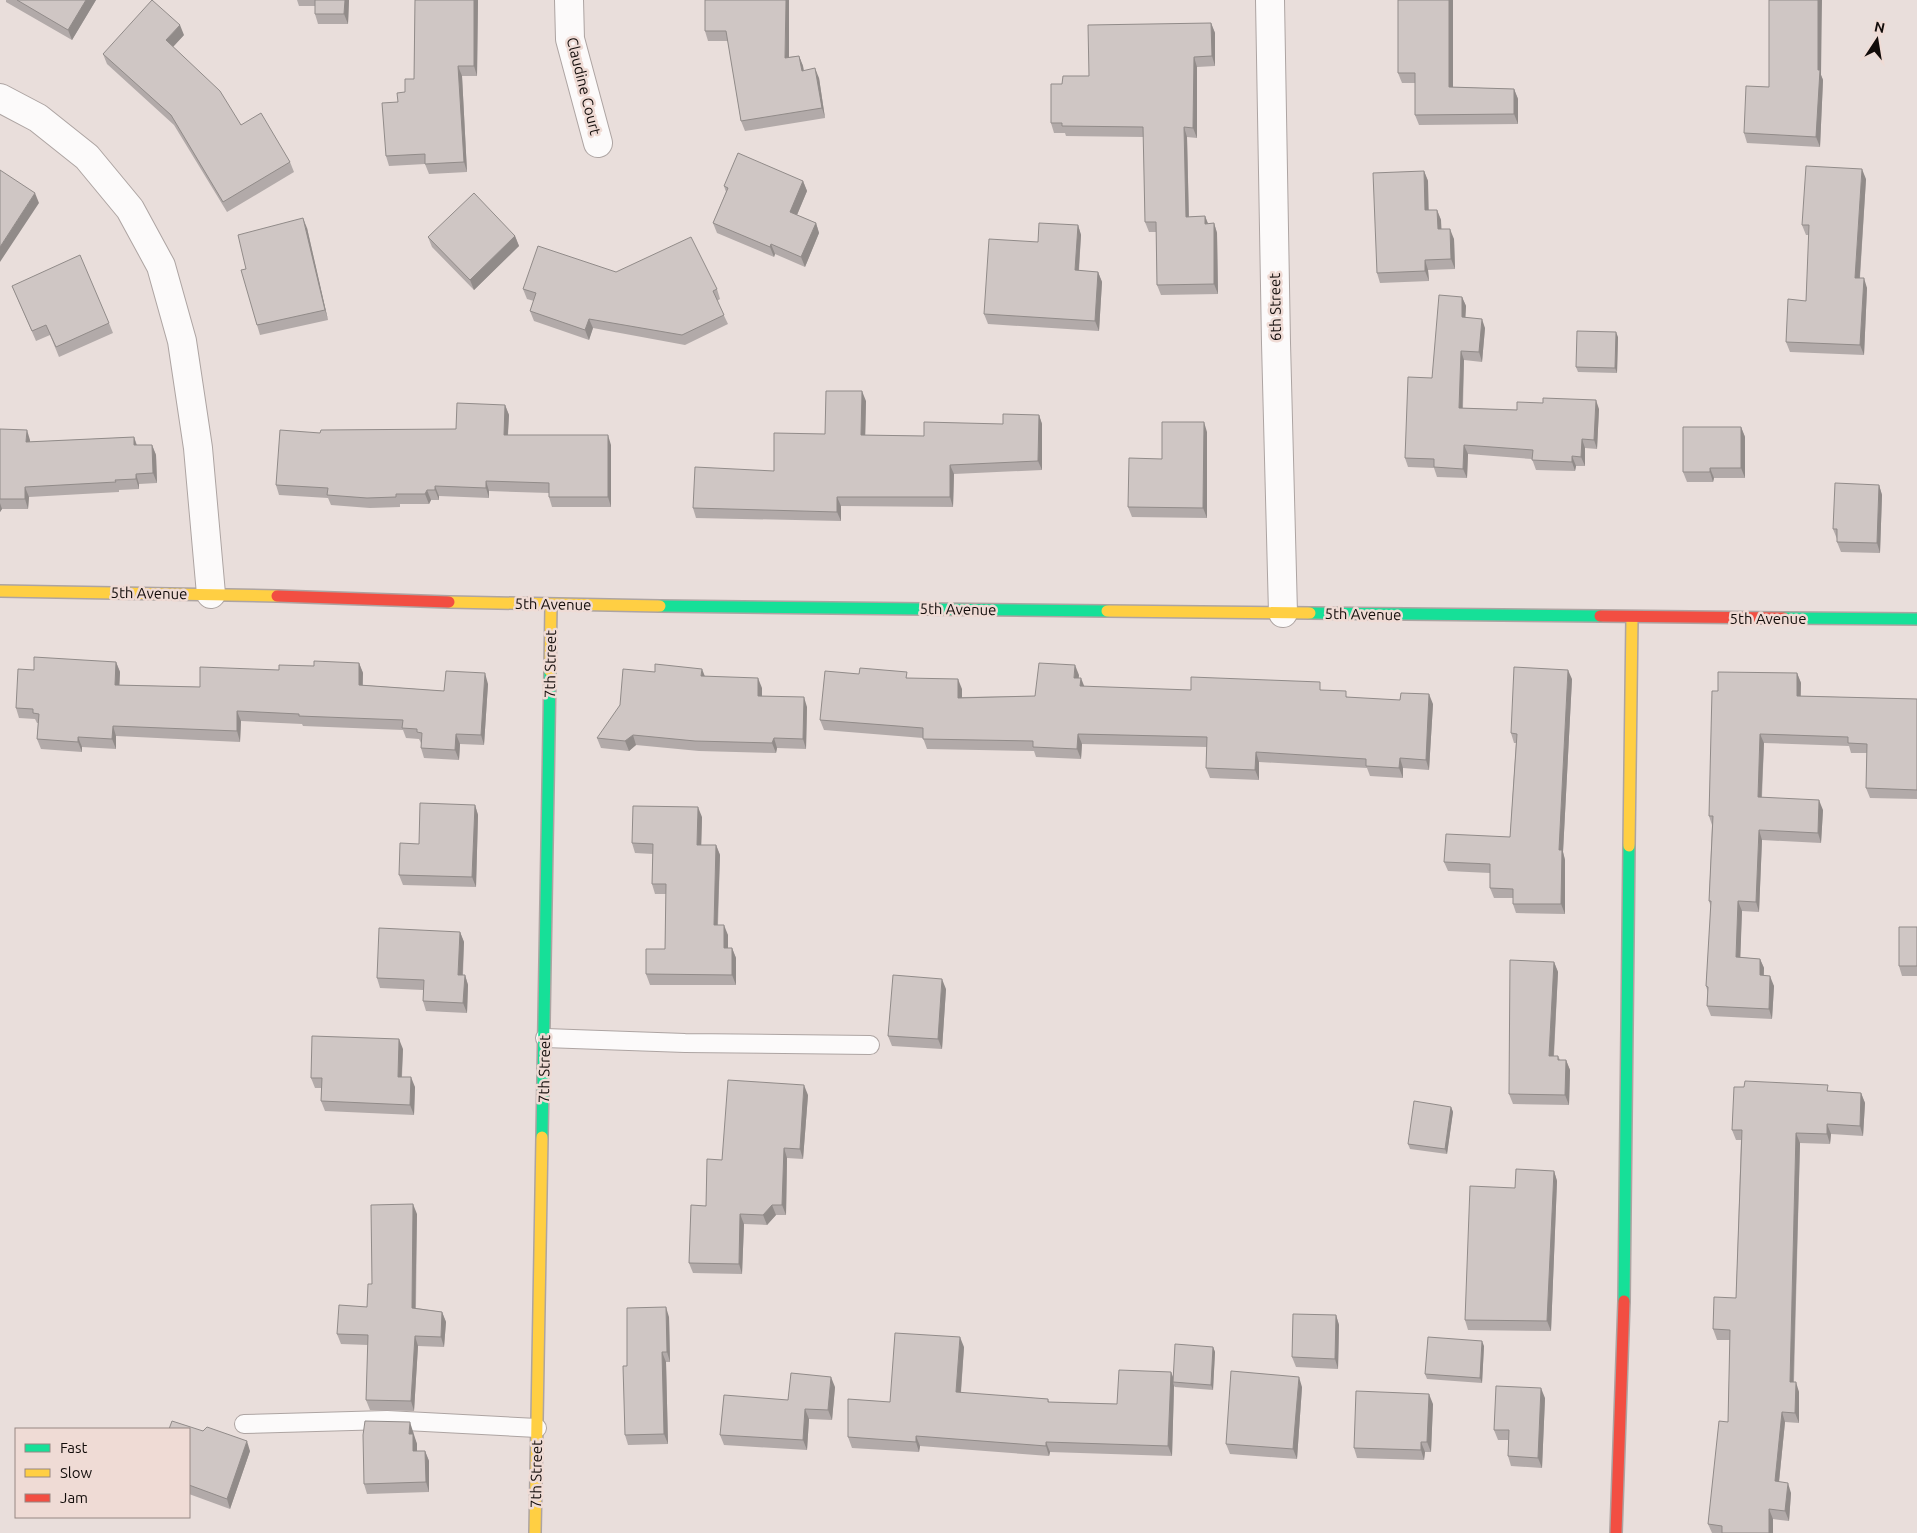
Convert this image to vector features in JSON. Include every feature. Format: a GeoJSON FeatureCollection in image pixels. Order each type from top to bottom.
{"type":"FeatureCollection","features":[{"type":"Feature","properties":{"kind":"street","name":"Claudine Court"},"geometry":{"type":"LineString","coordinates":[[569,0],[570,39],[598,143]]}},
{"type":"Feature","properties":{"kind":"street","name":"6th Street"},"geometry":{"type":"LineString","coordinates":[[1270,0],[1275,333],[1283,613]]}},
{"type":"Feature","properties":{"kind":"street"},"geometry":{"type":"LineString","coordinates":[[0,98],[38,118],[87,157],[130,209],[161,266],[182,341],[188,380],[198,448],[211,594]]}},
{"type":"Feature","properties":{"kind":"street","name":"5th Avenue"},"geometry":{"type":"LineString","coordinates":[[0,591],[211,594],[551,605],[1917,619]]}},
{"type":"Feature","properties":{"kind":"street","name":"7th Street"},"geometry":{"type":"LineString","coordinates":[[535,1533],[551,605]]}},
{"type":"Feature","properties":{"kind":"street"},"geometry":{"type":"LineString","coordinates":[[1616,1533],[1625,1258],[1632,617]]}},
{"type":"Feature","properties":{"kind":"lane"},"geometry":{"type":"LineString","coordinates":[[545,1038],[685,1043],[870,1045]]}},
{"type":"Feature","properties":{"kind":"lane"},"geometry":{"type":"LineString","coordinates":[[244,1424],[387,1420],[537,1428]]}},
{"type":"Feature","properties":{"kind":"building"},"geometry":{"type":"Polygon","coordinates":[[[17,0],[86,0],[68,30],[17,0]]]}},
{"type":"Feature","properties":{"kind":"building"},"geometry":{"type":"Polygon","coordinates":[[[152,0],[180,25],[166,40],[220,91],[241,125],[261,113],[290,162],[223,202],[171,115],[103,54],[152,0]]]}},
{"type":"Feature","properties":{"kind":"building"},"geometry":{"type":"Polygon","coordinates":[[[315,0],[345,0],[344,14],[315,14],[315,0]]]}},
{"type":"Feature","properties":{"kind":"building"},"geometry":{"type":"Polygon","coordinates":[[[415,0],[474,0],[474,66],[458,66],[464,162],[425,164],[425,154],[386,156],[382,103],[398,102],[397,93],[405,92],[405,79],[414,79],[415,0]]]}},
{"type":"Feature","properties":{"kind":"building"},"geometry":{"type":"Polygon","coordinates":[[[705,0],[786,0],[785,58],[799,56],[802,71],[815,68],[822,108],[741,121],[726,31],[705,31],[705,0]]]}},
{"type":"Feature","properties":{"kind":"building"},"geometry":{"type":"Polygon","coordinates":[[[1398,0],[1449,0],[1449,87],[1514,89],[1514,114],[1415,115],[1415,73],[1398,73],[1398,0]]]}},
{"type":"Feature","properties":{"kind":"building"},"geometry":{"type":"Polygon","coordinates":[[[1769,0],[1818,0],[1818,70],[1820,70],[1816,137],[1744,133],[1746,86],[1769,87],[1769,0]]]}},
{"type":"Feature","properties":{"kind":"building"},"geometry":{"type":"Polygon","coordinates":[[[1211,23],[1212,56],[1194,57],[1193,128],[1184,127],[1186,217],[1205,216],[1205,224],[1214,223],[1214,284],[1157,285],[1156,222],[1145,222],[1143,127],[1062,126],[1062,123],[1051,123],[1051,84],[1062,84],[1063,76],[1089,76],[1088,25],[1211,23]]]}},
{"type":"Feature","properties":{"kind":"building"},"geometry":{"type":"Polygon","coordinates":[[[738,153],[803,181],[790,212],[816,223],[801,257],[771,244],[770,247],[713,223],[728,188],[724,186],[738,153]]]}},
{"type":"Feature","properties":{"kind":"building"},"geometry":{"type":"Polygon","coordinates":[[[1806,166],[1862,169],[1855,278],[1864,278],[1860,345],[1786,342],[1788,299],[1806,301],[1809,225],[1802,225],[1806,166]]]}},
{"type":"Feature","properties":{"kind":"building"},"geometry":{"type":"Polygon","coordinates":[[[0,170],[35,193],[0,247],[0,170]]]}},
{"type":"Feature","properties":{"kind":"building"},"geometry":{"type":"Polygon","coordinates":[[[1424,171],[1425,210],[1437,210],[1438,229],[1450,229],[1451,259],[1425,260],[1425,271],[1377,273],[1373,173],[1424,171]]]}},
{"type":"Feature","properties":{"kind":"building"},"geometry":{"type":"Polygon","coordinates":[[[474,193],[515,236],[470,280],[428,237],[474,193]]]}},
{"type":"Feature","properties":{"kind":"building"},"geometry":{"type":"Polygon","coordinates":[[[303,218],[325,310],[257,325],[241,270],[246,269],[238,235],[303,218]]]}},
{"type":"Feature","properties":{"kind":"building"},"geometry":{"type":"Polygon","coordinates":[[[1039,223],[1078,225],[1075,270],[1098,272],[1095,321],[984,314],[989,239],[1038,242],[1039,223]]]}},
{"type":"Feature","properties":{"kind":"building"},"geometry":{"type":"Polygon","coordinates":[[[691,237],[717,289],[713,291],[724,315],[682,335],[589,319],[585,330],[530,311],[536,293],[523,289],[538,246],[616,272],[691,237]]]}},
{"type":"Feature","properties":{"kind":"building"},"geometry":{"type":"Polygon","coordinates":[[[80,255],[109,323],[56,347],[46,325],[32,331],[12,286],[80,255]]]}},
{"type":"Feature","properties":{"kind":"building"},"geometry":{"type":"Polygon","coordinates":[[[1439,295],[1462,297],[1462,317],[1482,319],[1479,352],[1461,351],[1459,408],[1517,410],[1517,402],[1543,403],[1543,398],[1596,400],[1594,440],[1582,439],[1581,457],[1572,456],[1572,462],[1532,460],[1533,450],[1464,445],[1463,469],[1434,467],[1434,459],[1405,458],[1408,377],[1432,378],[1439,295]]]}},
{"type":"Feature","properties":{"kind":"building"},"geometry":{"type":"Polygon","coordinates":[[[1577,331],[1616,332],[1615,368],[1576,367],[1577,331]]]}},
{"type":"Feature","properties":{"kind":"building"},"geometry":{"type":"Polygon","coordinates":[[[826,391],[862,391],[861,435],[924,436],[924,422],[1003,424],[1003,414],[1039,415],[1038,461],[950,465],[950,497],[837,497],[837,512],[693,508],[695,467],[774,471],[774,433],[825,434],[826,391]]]}},
{"type":"Feature","properties":{"kind":"building"},"geometry":{"type":"Polygon","coordinates":[[[457,403],[505,405],[504,435],[608,435],[608,497],[549,497],[549,483],[486,481],[486,488],[435,486],[435,490],[427,490],[425,494],[396,494],[396,497],[367,498],[327,495],[328,488],[276,485],[280,430],[320,433],[321,430],[456,429],[457,403]]]}},
{"type":"Feature","properties":{"kind":"building"},"geometry":{"type":"Polygon","coordinates":[[[1162,422],[1204,422],[1203,508],[1128,507],[1129,458],[1162,459],[1162,422]]]}},
{"type":"Feature","properties":{"kind":"building"},"geometry":{"type":"Polygon","coordinates":[[[1683,427],[1741,427],[1741,468],[1710,468],[1710,472],[1683,472],[1683,427]]]}},
{"type":"Feature","properties":{"kind":"building"},"geometry":{"type":"Polygon","coordinates":[[[0,429],[27,430],[26,442],[134,437],[134,445],[152,445],[153,473],[136,474],[136,479],[115,480],[116,482],[25,487],[25,499],[0,499],[0,429]]]}},
{"type":"Feature","properties":{"kind":"building"},"geometry":{"type":"Polygon","coordinates":[[[1835,483],[1879,485],[1877,543],[1837,542],[1837,529],[1833,529],[1835,483]]]}},
{"type":"Feature","properties":{"kind":"building"},"geometry":{"type":"Polygon","coordinates":[[[34,657],[116,662],[115,685],[200,687],[200,667],[279,670],[279,665],[314,666],[314,661],[359,663],[359,685],[444,691],[446,671],[485,673],[481,735],[456,734],[455,750],[421,748],[422,733],[417,732],[417,729],[402,728],[403,720],[299,716],[299,714],[237,711],[237,731],[113,726],[112,739],[78,737],[78,742],[37,739],[39,714],[33,713],[33,709],[16,708],[18,669],[34,670],[34,657]]]}},
{"type":"Feature","properties":{"kind":"building"},"geometry":{"type":"Polygon","coordinates":[[[1039,663],[1075,665],[1074,678],[1081,678],[1080,686],[1191,690],[1191,677],[1320,682],[1320,690],[1346,691],[1346,697],[1400,700],[1401,693],[1429,694],[1426,760],[1400,758],[1399,768],[1366,766],[1366,759],[1256,752],[1255,770],[1206,768],[1207,737],[1078,734],[1077,749],[1033,747],[1033,741],[923,739],[923,728],[820,720],[825,671],[859,674],[860,668],[907,672],[906,678],[958,679],[958,698],[1035,696],[1039,663]]]}},
{"type":"Feature","properties":{"kind":"building"},"geometry":{"type":"Polygon","coordinates":[[[655,664],[702,669],[701,676],[758,678],[758,696],[804,697],[803,739],[774,738],[772,743],[695,741],[633,735],[625,741],[597,738],[620,705],[623,669],[655,672],[655,664]]]}},
{"type":"Feature","properties":{"kind":"building"},"geometry":{"type":"Polygon","coordinates":[[[1514,667],[1568,670],[1559,850],[1562,850],[1561,904],[1513,904],[1513,889],[1490,888],[1490,864],[1444,862],[1446,834],[1510,837],[1517,734],[1511,733],[1514,667]]]}},
{"type":"Feature","properties":{"kind":"building"},"geometry":{"type":"Polygon","coordinates":[[[1718,672],[1797,673],[1797,696],[1917,699],[1917,790],[1866,788],[1867,744],[1848,743],[1848,737],[1760,734],[1758,797],[1819,800],[1818,833],[1759,830],[1756,902],[1738,901],[1736,957],[1760,959],[1760,975],[1770,976],[1769,1009],[1707,1006],[1708,987],[1706,986],[1713,816],[1709,816],[1712,691],[1718,691],[1718,672]]]}},
{"type":"Feature","properties":{"kind":"building"},"geometry":{"type":"Polygon","coordinates":[[[420,803],[475,805],[472,877],[399,875],[400,843],[419,844],[420,803]]]}},
{"type":"Feature","properties":{"kind":"building"},"geometry":{"type":"Polygon","coordinates":[[[633,806],[698,807],[697,845],[716,845],[714,925],[724,925],[724,948],[732,948],[732,975],[646,974],[646,949],[665,949],[666,884],[652,884],[653,844],[632,843],[633,806]]]}},
{"type":"Feature","properties":{"kind":"building"},"geometry":{"type":"Polygon","coordinates":[[[1899,927],[1917,927],[1917,966],[1899,966],[1899,927]]]}},
{"type":"Feature","properties":{"kind":"building"},"geometry":{"type":"Polygon","coordinates":[[[379,928],[460,932],[458,975],[465,975],[463,1003],[423,1001],[424,980],[377,978],[379,928]]]}},
{"type":"Feature","properties":{"kind":"building"},"geometry":{"type":"Polygon","coordinates":[[[1510,960],[1554,962],[1549,1056],[1558,1056],[1558,1060],[1566,1060],[1565,1095],[1509,1094],[1510,960]]]}},
{"type":"Feature","properties":{"kind":"building"},"geometry":{"type":"Polygon","coordinates":[[[893,975],[942,979],[938,1039],[888,1036],[893,975]]]}},
{"type":"Feature","properties":{"kind":"building"},"geometry":{"type":"Polygon","coordinates":[[[312,1036],[399,1039],[398,1077],[411,1077],[410,1105],[321,1101],[322,1078],[311,1078],[312,1036]]]}},
{"type":"Feature","properties":{"kind":"building"},"geometry":{"type":"Polygon","coordinates":[[[728,1080],[804,1085],[800,1149],[784,1148],[782,1205],[772,1205],[763,1215],[740,1214],[739,1264],[689,1263],[691,1205],[706,1206],[707,1159],[722,1160],[728,1080]]]}},
{"type":"Feature","properties":{"kind":"building"},"geometry":{"type":"Polygon","coordinates":[[[1745,1081],[1828,1085],[1827,1091],[1861,1093],[1860,1126],[1827,1124],[1827,1134],[1796,1133],[1790,1382],[1796,1382],[1795,1413],[1782,1412],[1775,1481],[1788,1483],[1785,1511],[1769,1509],[1769,1533],[1722,1533],[1722,1526],[1708,1524],[1719,1421],[1728,1422],[1730,1330],[1713,1329],[1714,1297],[1736,1298],[1742,1130],[1732,1130],[1734,1087],[1744,1087],[1745,1081]]]}},
{"type":"Feature","properties":{"kind":"building"},"geometry":{"type":"Polygon","coordinates":[[[1414,1101],[1451,1107],[1445,1149],[1408,1144],[1414,1101]]]}},
{"type":"Feature","properties":{"kind":"building"},"geometry":{"type":"Polygon","coordinates":[[[1516,1169],[1554,1171],[1547,1321],[1465,1320],[1470,1186],[1515,1188],[1516,1169]]]}},
{"type":"Feature","properties":{"kind":"building"},"geometry":{"type":"Polygon","coordinates":[[[413,1204],[412,1308],[442,1312],[441,1337],[415,1336],[411,1401],[366,1400],[368,1335],[337,1334],[339,1305],[367,1307],[368,1284],[372,1284],[371,1205],[413,1204]]]}},
{"type":"Feature","properties":{"kind":"building"},"geometry":{"type":"Polygon","coordinates":[[[666,1307],[667,1352],[662,1352],[664,1434],[625,1435],[623,1366],[627,1366],[627,1308],[666,1307]]]}},
{"type":"Feature","properties":{"kind":"building"},"geometry":{"type":"Polygon","coordinates":[[[1293,1314],[1336,1315],[1335,1359],[1292,1357],[1293,1314]]]}},
{"type":"Feature","properties":{"kind":"building"},"geometry":{"type":"Polygon","coordinates":[[[895,1333],[960,1337],[956,1392],[1048,1399],[1048,1402],[1117,1404],[1119,1370],[1171,1372],[1168,1446],[1046,1442],[1046,1446],[916,1436],[916,1442],[848,1437],[848,1399],[890,1402],[895,1333]]]}},
{"type":"Feature","properties":{"kind":"building"},"geometry":{"type":"Polygon","coordinates":[[[1428,1337],[1482,1341],[1480,1378],[1425,1374],[1428,1337]]]}},
{"type":"Feature","properties":{"kind":"building"},"geometry":{"type":"Polygon","coordinates":[[[1175,1344],[1213,1347],[1211,1385],[1173,1382],[1175,1344]]]}},
{"type":"Feature","properties":{"kind":"building"},"geometry":{"type":"Polygon","coordinates":[[[1231,1371],[1299,1377],[1293,1449],[1226,1444],[1231,1371]]]}},
{"type":"Feature","properties":{"kind":"building"},"geometry":{"type":"Polygon","coordinates":[[[791,1373],[831,1377],[828,1410],[805,1409],[803,1440],[720,1435],[724,1395],[788,1400],[791,1373]]]}},
{"type":"Feature","properties":{"kind":"building"},"geometry":{"type":"Polygon","coordinates":[[[1496,1386],[1541,1388],[1538,1458],[1508,1456],[1509,1430],[1494,1430],[1496,1386]]]}},
{"type":"Feature","properties":{"kind":"building"},"geometry":{"type":"Polygon","coordinates":[[[1356,1391],[1429,1394],[1427,1442],[1421,1442],[1421,1450],[1354,1448],[1356,1391]]]}},
{"type":"Feature","properties":{"kind":"building"},"geometry":{"type":"Polygon","coordinates":[[[172,1421],[203,1431],[207,1427],[247,1441],[227,1499],[190,1485],[190,1428],[169,1428],[172,1421]]]}},
{"type":"Feature","properties":{"kind":"building"},"geometry":{"type":"Polygon","coordinates":[[[365,1421],[410,1422],[409,1434],[413,1434],[413,1451],[425,1451],[426,1482],[364,1484],[363,1435],[365,1421]]]}},
{"type":"Feature","properties":{"kind":"traffic: fast"},"geometry":{"type":"LineString","coordinates":[[660,606],[1107,611]]}},
{"type":"Feature","properties":{"kind":"traffic: fast"},"geometry":{"type":"LineString","coordinates":[[1310,613],[1600,616]]}},
{"type":"Feature","properties":{"kind":"traffic: fast"},"geometry":{"type":"LineString","coordinates":[[1784,618],[1917,619]]}},
{"type":"Feature","properties":{"kind":"traffic: fast"},"geometry":{"type":"LineString","coordinates":[[542,1137],[550,671]]}},
{"type":"Feature","properties":{"kind":"traffic: fast"},"geometry":{"type":"LineString","coordinates":[[1624,1301],[1629,846]]}},
{"type":"Feature","properties":{"kind":"traffic: slow"},"geometry":{"type":"LineString","coordinates":[[0,591],[277,596]]}},
{"type":"Feature","properties":{"kind":"traffic: slow"},"geometry":{"type":"LineString","coordinates":[[449,602],[660,606]]}},
{"type":"Feature","properties":{"kind":"traffic: slow"},"geometry":{"type":"LineString","coordinates":[[550,671],[551,605]]}},
{"type":"Feature","properties":{"kind":"traffic: slow"},"geometry":{"type":"LineString","coordinates":[[1107,611],[1310,613]]}},
{"type":"Feature","properties":{"kind":"traffic: slow"},"geometry":{"type":"LineString","coordinates":[[1629,846],[1632,617]]}},
{"type":"Feature","properties":{"kind":"traffic: slow"},"geometry":{"type":"LineString","coordinates":[[535,1533],[542,1137]]}},
{"type":"Feature","properties":{"kind":"traffic: jam"},"geometry":{"type":"LineString","coordinates":[[277,596],[449,602]]}},
{"type":"Feature","properties":{"kind":"traffic: jam"},"geometry":{"type":"LineString","coordinates":[[1600,616],[1784,618]]}},
{"type":"Feature","properties":{"kind":"traffic: jam"},"geometry":{"type":"LineString","coordinates":[[1616,1533],[1624,1301]]}}]}
